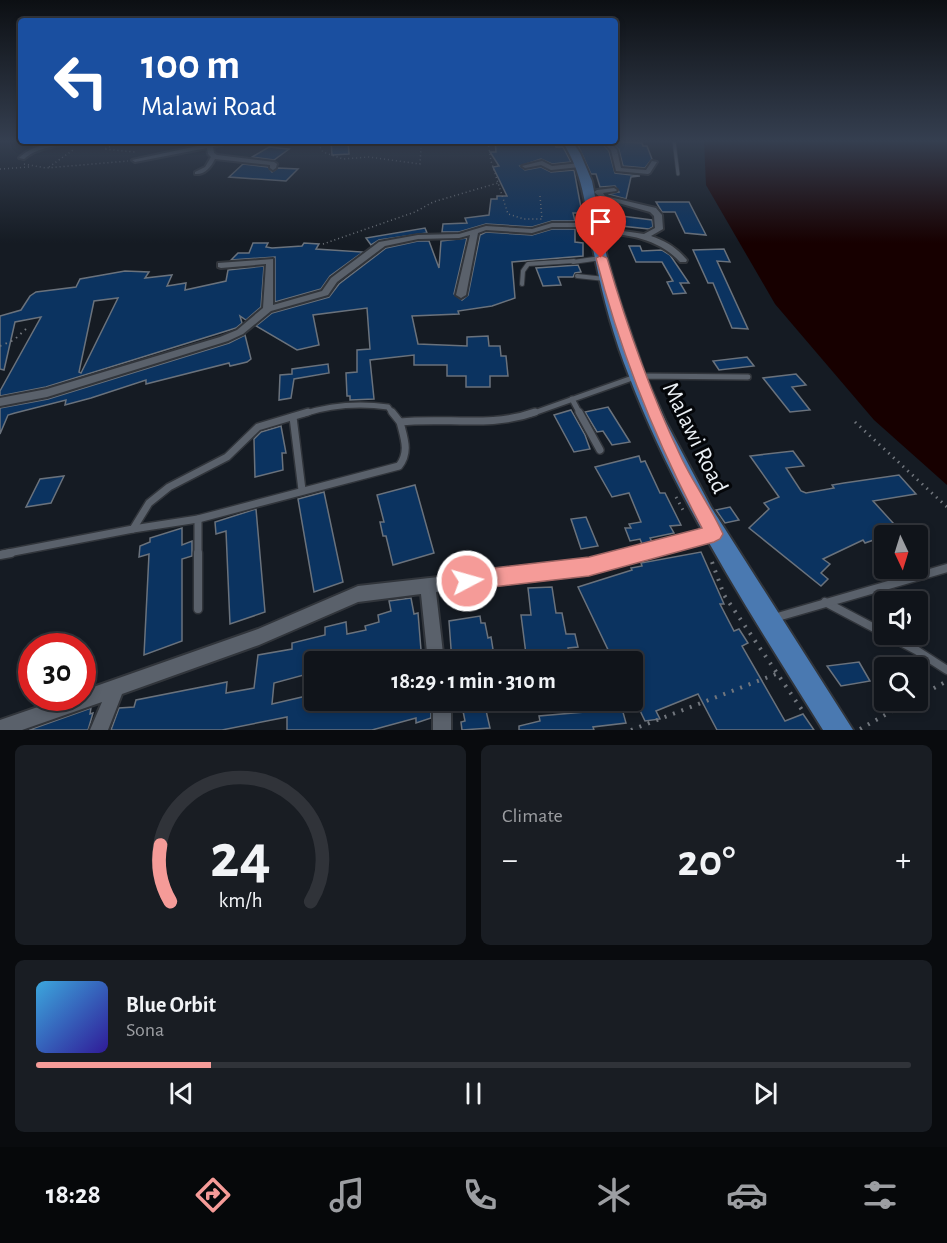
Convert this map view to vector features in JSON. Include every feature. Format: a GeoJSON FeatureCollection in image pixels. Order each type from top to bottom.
{"type":"FeatureCollection","features":[{"type":"Feature","properties":{"kind":"main road","name":"Malawi Road"},"geometry":{"type":"LineString","coordinates":[[582,175],[601,258],[638,376],[674,461],[714,534],[767,621],[838,730]]}},
{"type":"Feature","properties":{"kind":"street"},"geometry":{"type":"LineString","coordinates":[[614,190],[597,192],[603,197],[656,212],[659,229],[643,238]]}},
{"type":"Feature","properties":{"kind":"street"},"geometry":{"type":"LineString","coordinates":[[0,402],[47,393],[216,342],[240,332],[268,309],[325,293],[334,280],[382,244],[492,228],[532,231],[552,225],[594,227],[668,244],[683,260]]}},
{"type":"Feature","properties":{"kind":"street"},"geometry":{"type":"LineString","coordinates":[[461,295],[474,232]]}},
{"type":"Feature","properties":{"kind":"street"},"geometry":{"type":"LineString","coordinates":[[220,265],[270,261],[268,309]]}},
{"type":"Feature","properties":{"kind":"street"},"geometry":{"type":"LineString","coordinates":[[0,729],[259,637],[358,594],[589,567],[714,534]]}},
{"type":"Feature","properties":{"kind":"street"},"geometry":{"type":"LineString","coordinates":[[428,585],[435,651]]}},
{"type":"Feature","properties":{"kind":"street"},"geometry":{"type":"LineString","coordinates":[[99,730],[116,688]]}},
{"type":"Feature","properties":{"kind":"street"},"geometry":{"type":"LineString","coordinates":[[442,711],[442,730]]}},
{"type":"Feature","properties":{"kind":"lane"},"geometry":{"type":"LineString","coordinates":[[522,284],[523,270],[528,264],[601,258]]}},
{"type":"Feature","properties":{"kind":"lane"},"geometry":{"type":"LineString","coordinates":[[577,276],[607,279]]}},
{"type":"Feature","properties":{"kind":"lane"},"geometry":{"type":"LineString","coordinates":[[400,422],[427,420],[481,423],[525,416],[638,376],[748,377]]}},
{"type":"Feature","properties":{"kind":"lane"},"geometry":{"type":"LineString","coordinates":[[572,399],[600,450]]}},
{"type":"Feature","properties":{"kind":"lane"},"geometry":{"type":"LineString","coordinates":[[0,555],[198,519],[302,490],[385,471],[399,466],[405,458],[406,449],[400,422],[388,407],[367,404],[322,408],[258,427],[227,457],[169,487],[149,503],[133,529]]}},
{"type":"Feature","properties":{"kind":"lane"},"geometry":{"type":"LineString","coordinates":[[293,417],[302,490]]}},
{"type":"Feature","properties":{"kind":"lane"},"geometry":{"type":"LineString","coordinates":[[198,519],[198,609]]}},
{"type":"Feature","properties":{"kind":"lane"},"geometry":{"type":"LineString","coordinates":[[767,621],[825,602],[947,568]]}},
{"type":"Feature","properties":{"kind":"lane"},"geometry":{"type":"LineString","coordinates":[[825,602],[916,650],[947,670]]}},
{"type":"Feature","properties":{"kind":"path"},"geometry":{"type":"LineString","coordinates":[[494,175],[504,195],[508,214],[524,219],[542,219],[552,225]]}},
{"type":"Feature","properties":{"kind":"path"},"geometry":{"type":"LineString","coordinates":[[323,244],[415,212],[433,202],[467,194],[498,183]]}},
{"type":"Feature","properties":{"kind":"path"},"geometry":{"type":"LineString","coordinates":[[540,196],[542,219]]}},
{"type":"Feature","properties":{"kind":"path"},"geometry":{"type":"LineString","coordinates":[[0,346],[14,340],[26,329]]}},
{"type":"Feature","properties":{"kind":"path"},"geometry":{"type":"LineString","coordinates":[[855,422],[947,507]]}},
{"type":"Feature","properties":{"kind":"path"},"geometry":{"type":"LineString","coordinates":[[631,730],[776,674]]}},
{"type":"Feature","properties":{"kind":"path"},"geometry":{"type":"LineString","coordinates":[[928,691],[947,681]]}},
{"type":"Feature","properties":{"kind":"path"},"geometry":{"type":"LineString","coordinates":[[857,730],[894,711]]}},
{"type":"Feature","properties":{"kind":"shaded area"},"geometry":{"type":"Polygon","coordinates":[[[706,175],[947,175],[947,485],[874,420],[775,304],[706,185],[706,175]]]}},
{"type":"Feature","properties":{"kind":"building"},"geometry":{"type":"Polygon","coordinates":[[[231,175],[292,175],[286,181],[229,177],[231,175]]]}},
{"type":"Feature","properties":{"kind":"building"},"geometry":{"type":"Polygon","coordinates":[[[497,175],[575,175],[582,213],[573,213],[575,221],[552,221],[532,227],[486,224],[459,232],[442,232],[443,224],[467,223],[465,218],[489,215],[491,199],[497,199],[497,196],[507,196],[497,175]]]}},
{"type":"Feature","properties":{"kind":"building"},"geometry":{"type":"Polygon","coordinates":[[[596,175],[640,176],[631,177],[626,199],[608,194],[619,192],[615,186],[600,187],[596,175]]]}},
{"type":"Feature","properties":{"kind":"building"},"geometry":{"type":"Polygon","coordinates":[[[656,202],[689,202],[706,235],[685,233],[675,212],[662,212],[656,202]]]}},
{"type":"Feature","properties":{"kind":"building"},"geometry":{"type":"Polygon","coordinates":[[[621,216],[652,220],[653,227],[649,229],[621,226],[621,216]]]}},
{"type":"Feature","properties":{"kind":"building"},"geometry":{"type":"Polygon","coordinates":[[[425,228],[427,233],[379,240],[371,245],[366,238],[425,228]]]}},
{"type":"Feature","properties":{"kind":"building"},"geometry":{"type":"Polygon","coordinates":[[[552,229],[575,229],[575,242],[583,243],[583,256],[512,262],[515,298],[492,306],[458,311],[459,314],[412,316],[418,344],[467,346],[467,337],[488,336],[489,346],[500,346],[501,356],[506,356],[508,376],[490,376],[490,387],[466,387],[466,376],[447,376],[447,365],[414,365],[414,355],[370,360],[374,399],[350,400],[350,396],[347,396],[346,373],[357,372],[357,350],[370,349],[367,308],[313,315],[319,345],[297,350],[256,326],[272,313],[329,297],[339,284],[386,248],[418,241],[429,241],[439,268],[441,241],[467,238],[454,294],[462,300],[468,295],[480,235],[486,232],[532,235],[552,229]]]}},
{"type":"Feature","properties":{"kind":"building"},"geometry":{"type":"Polygon","coordinates":[[[253,243],[268,243],[266,247],[272,248],[302,246],[304,243],[319,244],[316,249],[363,252],[330,276],[321,289],[275,302],[275,257],[231,260],[238,253],[249,253],[253,243]]]}},
{"type":"Feature","properties":{"kind":"building"},"geometry":{"type":"Polygon","coordinates":[[[629,246],[640,246],[642,251],[662,250],[670,255],[689,283],[680,283],[686,293],[673,294],[667,282],[673,281],[662,262],[636,262],[629,246]]]}},
{"type":"Feature","properties":{"kind":"building"},"geometry":{"type":"Polygon","coordinates":[[[724,249],[730,262],[717,261],[748,329],[732,328],[713,283],[708,283],[693,250],[724,249]]]}},
{"type":"Feature","properties":{"kind":"building"},"geometry":{"type":"Polygon","coordinates":[[[578,265],[581,272],[575,273],[573,277],[558,277],[561,285],[543,286],[536,268],[578,265]]]}},
{"type":"Feature","properties":{"kind":"building"},"geometry":{"type":"Polygon","coordinates":[[[264,266],[261,307],[246,320],[240,316],[242,323],[236,328],[46,387],[0,396],[0,391],[41,317],[15,322],[4,370],[0,369],[0,316],[21,310],[30,296],[36,292],[76,287],[80,279],[125,271],[149,272],[145,278],[172,275],[167,286],[186,283],[185,290],[226,281],[228,270],[264,266]],[[118,298],[94,301],[79,372],[81,373],[118,298]]]}},
{"type":"Feature","properties":{"kind":"building"},"geometry":{"type":"Polygon","coordinates":[[[245,335],[251,359],[247,362],[230,366],[229,363],[146,384],[146,380],[65,405],[66,400],[8,415],[0,434],[0,408],[48,399],[229,343],[245,335]]]}},
{"type":"Feature","properties":{"kind":"building"},"geometry":{"type":"Polygon","coordinates":[[[747,357],[754,366],[719,370],[713,361],[747,357]]]}},
{"type":"Feature","properties":{"kind":"building"},"geometry":{"type":"Polygon","coordinates":[[[328,364],[329,373],[294,379],[291,398],[279,400],[280,375],[292,374],[292,369],[328,364]]]}},
{"type":"Feature","properties":{"kind":"building"},"geometry":{"type":"Polygon","coordinates":[[[796,374],[806,385],[792,387],[810,410],[790,412],[763,378],[796,374]]]}},
{"type":"Feature","properties":{"kind":"building"},"geometry":{"type":"Polygon","coordinates":[[[608,407],[630,442],[612,445],[603,431],[597,432],[585,412],[608,407]]]}},
{"type":"Feature","properties":{"kind":"building"},"geometry":{"type":"Polygon","coordinates":[[[571,410],[590,449],[574,452],[554,415],[571,410]]]}},
{"type":"Feature","properties":{"kind":"building"},"geometry":{"type":"Polygon","coordinates":[[[281,426],[286,453],[282,453],[283,470],[255,477],[254,439],[261,432],[281,426]]]}},
{"type":"Feature","properties":{"kind":"building"},"geometry":{"type":"Polygon","coordinates":[[[793,451],[804,466],[786,468],[801,491],[806,493],[834,488],[832,485],[899,475],[916,494],[873,501],[894,525],[874,525],[874,540],[865,543],[863,540],[823,559],[830,564],[821,573],[828,579],[821,586],[749,528],[769,509],[764,503],[779,497],[750,456],[793,451]]]}},
{"type":"Feature","properties":{"kind":"building"},"geometry":{"type":"Polygon","coordinates":[[[639,456],[641,462],[645,461],[660,493],[665,493],[681,525],[670,526],[674,533],[650,538],[652,542],[642,544],[640,539],[630,541],[625,528],[631,528],[629,524],[641,522],[629,493],[612,497],[595,467],[639,456]]]}},
{"type":"Feature","properties":{"kind":"building"},"geometry":{"type":"Polygon","coordinates":[[[64,476],[51,503],[26,507],[40,479],[64,476]]]}},
{"type":"Feature","properties":{"kind":"building"},"geometry":{"type":"Polygon","coordinates":[[[415,485],[434,553],[393,565],[386,536],[383,536],[380,522],[384,522],[377,495],[415,485]]]}},
{"type":"Feature","properties":{"kind":"building"},"geometry":{"type":"Polygon","coordinates":[[[324,492],[343,582],[314,592],[298,499],[324,492]]]}},
{"type":"Feature","properties":{"kind":"building"},"geometry":{"type":"Polygon","coordinates":[[[730,507],[739,520],[725,523],[716,510],[730,507]]]}},
{"type":"Feature","properties":{"kind":"building"},"geometry":{"type":"Polygon","coordinates":[[[256,509],[265,612],[230,624],[226,531],[216,534],[215,522],[256,509]]]}},
{"type":"Feature","properties":{"kind":"building"},"geometry":{"type":"Polygon","coordinates":[[[586,517],[598,546],[581,549],[571,519],[586,517]]]}},
{"type":"Feature","properties":{"kind":"building"},"geometry":{"type":"Polygon","coordinates":[[[182,528],[182,545],[192,541],[192,556],[182,559],[182,641],[144,655],[149,554],[139,557],[140,546],[150,542],[150,538],[182,528]]]}},
{"type":"Feature","properties":{"kind":"building"},"geometry":{"type":"Polygon","coordinates":[[[701,552],[724,604],[720,604],[734,631],[739,629],[748,643],[742,646],[785,721],[803,714],[814,730],[717,730],[698,694],[656,711],[660,719],[645,721],[640,711],[643,711],[643,651],[609,651],[578,587],[632,570],[631,568],[642,566],[641,563],[701,552]]]}},
{"type":"Feature","properties":{"kind":"building"},"geometry":{"type":"Polygon","coordinates":[[[552,587],[556,613],[562,613],[566,634],[575,634],[578,647],[568,648],[568,651],[526,651],[521,615],[531,615],[528,588],[552,587]]]}},
{"type":"Feature","properties":{"kind":"building"},"geometry":{"type":"Polygon","coordinates":[[[411,598],[414,614],[418,613],[421,650],[304,651],[304,675],[274,683],[272,704],[304,697],[304,711],[431,711],[431,718],[416,723],[416,718],[372,730],[287,730],[287,717],[222,730],[111,730],[119,708],[134,707],[136,700],[227,682],[226,693],[254,688],[258,655],[292,649],[292,643],[325,635],[325,627],[346,622],[347,634],[366,630],[365,626],[379,622],[378,615],[391,611],[389,601],[411,598]]]}},
{"type":"Feature","properties":{"kind":"building"},"geometry":{"type":"Polygon","coordinates":[[[480,616],[481,623],[485,623],[488,638],[491,637],[493,651],[451,651],[449,621],[480,616]]]}},
{"type":"Feature","properties":{"kind":"building"},"geometry":{"type":"Polygon","coordinates":[[[859,662],[870,681],[841,686],[827,666],[859,662]]]}},
{"type":"Feature","properties":{"kind":"building"},"geometry":{"type":"Polygon","coordinates":[[[83,711],[93,713],[88,730],[29,730],[83,711]]]}},
{"type":"Feature","properties":{"kind":"building"},"geometry":{"type":"Polygon","coordinates":[[[463,711],[486,711],[490,728],[462,730],[461,722],[465,721],[463,711]]]}},
{"type":"Feature","properties":{"kind":"building"},"geometry":{"type":"Polygon","coordinates":[[[623,711],[626,723],[593,727],[594,730],[519,730],[519,726],[540,721],[539,716],[623,711]]]}},
{"type":"Feature","properties":{"kind":"route"},"geometry":{"type":"LineString","coordinates":[[467,581],[589,567],[714,534],[674,461],[638,376],[620,327],[601,258]]}}]}
